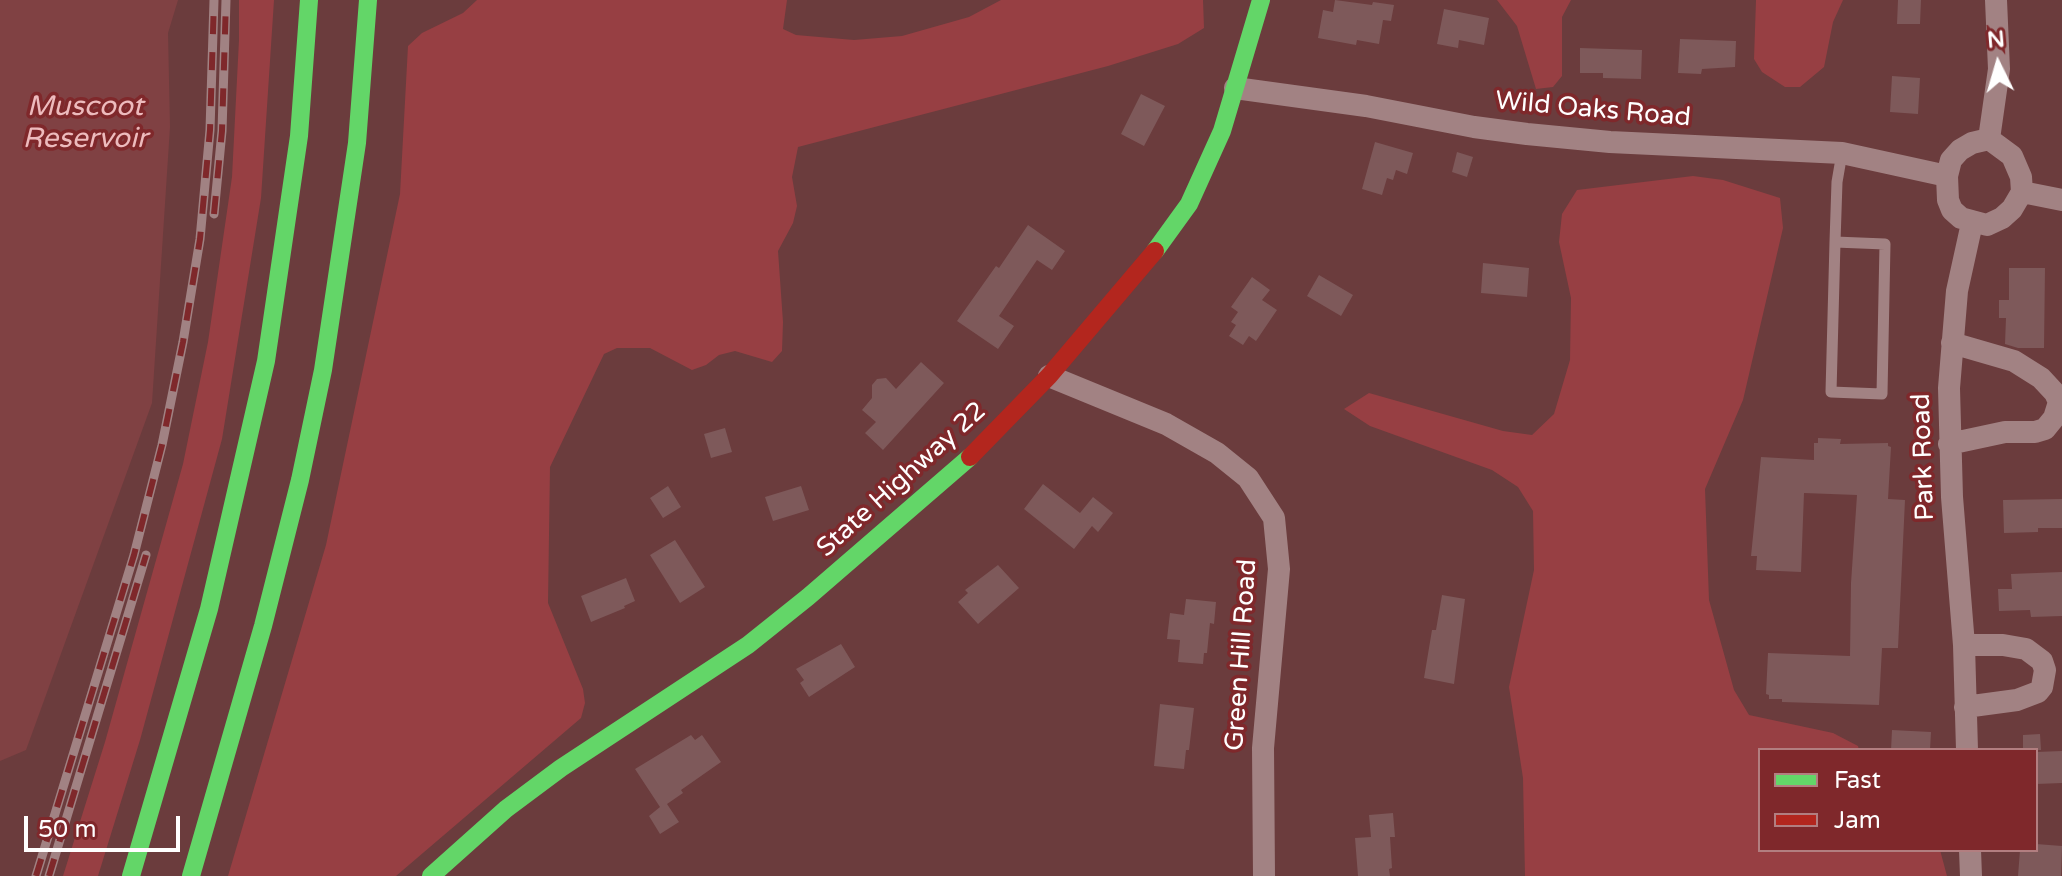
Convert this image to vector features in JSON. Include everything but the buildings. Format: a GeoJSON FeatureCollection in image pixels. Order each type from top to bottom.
{"type":"FeatureCollection","features":[{"type":"Feature","properties":{"kind":"main road"},"geometry":{"type":"LineString","coordinates":[[131,876],[209,609],[266,361],[299,136],[309,0]]}},
{"type":"Feature","properties":{"kind":"main road"},"geometry":{"type":"LineString","coordinates":[[191,876],[267,611],[300,480],[323,370],[357,143],[368,0]]}},
{"type":"Feature","properties":{"kind":"main road","name":"State Highway 22"},"geometry":{"type":"LineString","coordinates":[[431,876],[506,809],[550,776],[692,683],[808,597],[995,434],[1143,268],[1189,204],[1208,166],[1261,0]]}},
{"type":"Feature","properties":{"kind":"street"},"geometry":{"type":"LineString","coordinates":[[1989,139],[1999,69],[1996,0]]}},
{"type":"Feature","properties":{"kind":"street","name":"Wild Oaks Road"},"geometry":{"type":"LineString","coordinates":[[1235,88],[1366,106],[1527,134],[1625,143],[1842,153],[1947,176]]}},
{"type":"Feature","properties":{"kind":"street"},"geometry":{"type":"LineString","coordinates":[[1989,139],[2012,156],[2021,177],[2022,192],[2012,209],[1987,225],[1972,223],[1952,210],[1948,200],[1947,176],[1951,160],[1960,150],[1989,139]]}},
{"type":"Feature","properties":{"kind":"street"},"geometry":{"type":"LineString","coordinates":[[2022,192],[2062,200]]}},
{"type":"Feature","properties":{"kind":"street","name":"Park Road"},"geometry":{"type":"LineString","coordinates":[[1967,748],[1964,645],[1949,444],[1957,291],[1972,223]]}},
{"type":"Feature","properties":{"kind":"street"},"geometry":{"type":"LineString","coordinates":[[1949,444],[2005,432],[2045,429],[2054,418],[2059,402],[2041,378],[2014,361],[1952,343]]}},
{"type":"Feature","properties":{"kind":"street","name":"Green Hill Road"},"geometry":{"type":"LineString","coordinates":[[1049,376],[1166,424],[1217,453],[1248,478],[1274,518],[1279,569],[1263,748],[1264,876]]}},
{"type":"Feature","properties":{"kind":"street"},"geometry":{"type":"LineString","coordinates":[[1964,645],[2003,645],[2026,649],[2042,661],[2045,670],[2038,692],[2017,700],[1965,707]]}},
{"type":"Feature","properties":{"kind":"street"},"geometry":{"type":"LineString","coordinates":[[1970,852],[1971,876]]}},
{"type":"Feature","properties":{"kind":"lane"},"geometry":{"type":"LineString","coordinates":[[1835,242],[1885,244],[1882,394],[1831,392],[1835,242],[1837,182],[1842,153]]}},
{"type":"Feature","properties":{"kind":"shaded area"},"geometry":{"type":"Polygon","coordinates":[[[239,0],[274,0],[261,198],[222,439],[140,740],[98,876],[63,876],[105,742],[183,464],[208,342],[232,177],[239,0]]]}},
{"type":"Feature","properties":{"kind":"shaded area"},"geometry":{"type":"Polygon","coordinates":[[[477,0],[787,0],[783,29],[796,35],[854,40],[902,36],[969,17],[1001,0],[1203,0],[1204,28],[1178,44],[1108,66],[798,147],[792,177],[797,206],[793,223],[778,251],[782,351],[772,362],[735,351],[719,355],[706,365],[692,370],[650,348],[617,348],[604,354],[550,467],[548,603],[583,689],[585,703],[581,718],[396,876],[228,876],[326,545],[400,194],[408,46],[422,33],[463,13],[477,0]]]}},
{"type":"Feature","properties":{"kind":"shaded area"},"geometry":{"type":"Polygon","coordinates":[[[1497,0],[1571,0],[1562,17],[1562,76],[1553,87],[1536,89],[1517,26],[1497,0]]]}},
{"type":"Feature","properties":{"kind":"shaded area"},"geometry":{"type":"Polygon","coordinates":[[[1756,0],[1843,0],[1833,22],[1824,67],[1800,87],[1785,87],[1762,72],[1754,59],[1756,0]]]}},
{"type":"Feature","properties":{"kind":"shaded area"},"geometry":{"type":"Polygon","coordinates":[[[1693,176],[1723,180],[1780,198],[1783,228],[1743,400],[1705,489],[1709,600],[1734,690],[1749,715],[1833,733],[1858,748],[1758,748],[1758,852],[1941,852],[1947,876],[1525,876],[1523,778],[1509,687],[1534,570],[1533,511],[1518,487],[1492,470],[1370,426],[1344,409],[1369,393],[1503,431],[1532,435],[1554,414],[1570,360],[1571,298],[1559,242],[1562,214],[1577,190],[1693,176]]]}},
{"type":"Feature","properties":{"kind":"water","name":"Muscoot Reservoir"},"geometry":{"type":"Polygon","coordinates":[[[0,0],[178,0],[168,33],[170,127],[152,403],[26,750],[0,761],[0,0]]]}},
{"type":"Feature","properties":{"kind":"railway"},"geometry":{"type":"LineString","coordinates":[[36,876],[134,555],[162,445],[183,342],[200,239],[210,130],[214,0]]}},
{"type":"Feature","properties":{"kind":"railway"},"geometry":{"type":"LineString","coordinates":[[214,214],[222,131],[226,0]]}},
{"type":"Feature","properties":{"kind":"railway"},"geometry":{"type":"LineString","coordinates":[[49,876],[146,555]]}},
{"type":"Feature","properties":{"kind":"traffic: fast"},"geometry":{"type":"LineString","coordinates":[[131,876],[209,609],[266,361],[299,136],[309,0]]}},
{"type":"Feature","properties":{"kind":"traffic: fast"},"geometry":{"type":"LineString","coordinates":[[191,876],[263,626],[300,480],[323,370],[357,143],[368,0]]}},
{"type":"Feature","properties":{"kind":"traffic: fast"},"geometry":{"type":"LineString","coordinates":[[1155,251],[1189,204],[1222,131],[1261,0]]}},
{"type":"Feature","properties":{"kind":"traffic: fast"},"geometry":{"type":"LineString","coordinates":[[431,876],[506,809],[561,768],[748,645],[970,457]]}},
{"type":"Feature","properties":{"kind":"traffic: jam"},"geometry":{"type":"LineString","coordinates":[[970,457],[1049,376],[1155,251]]}}]}
